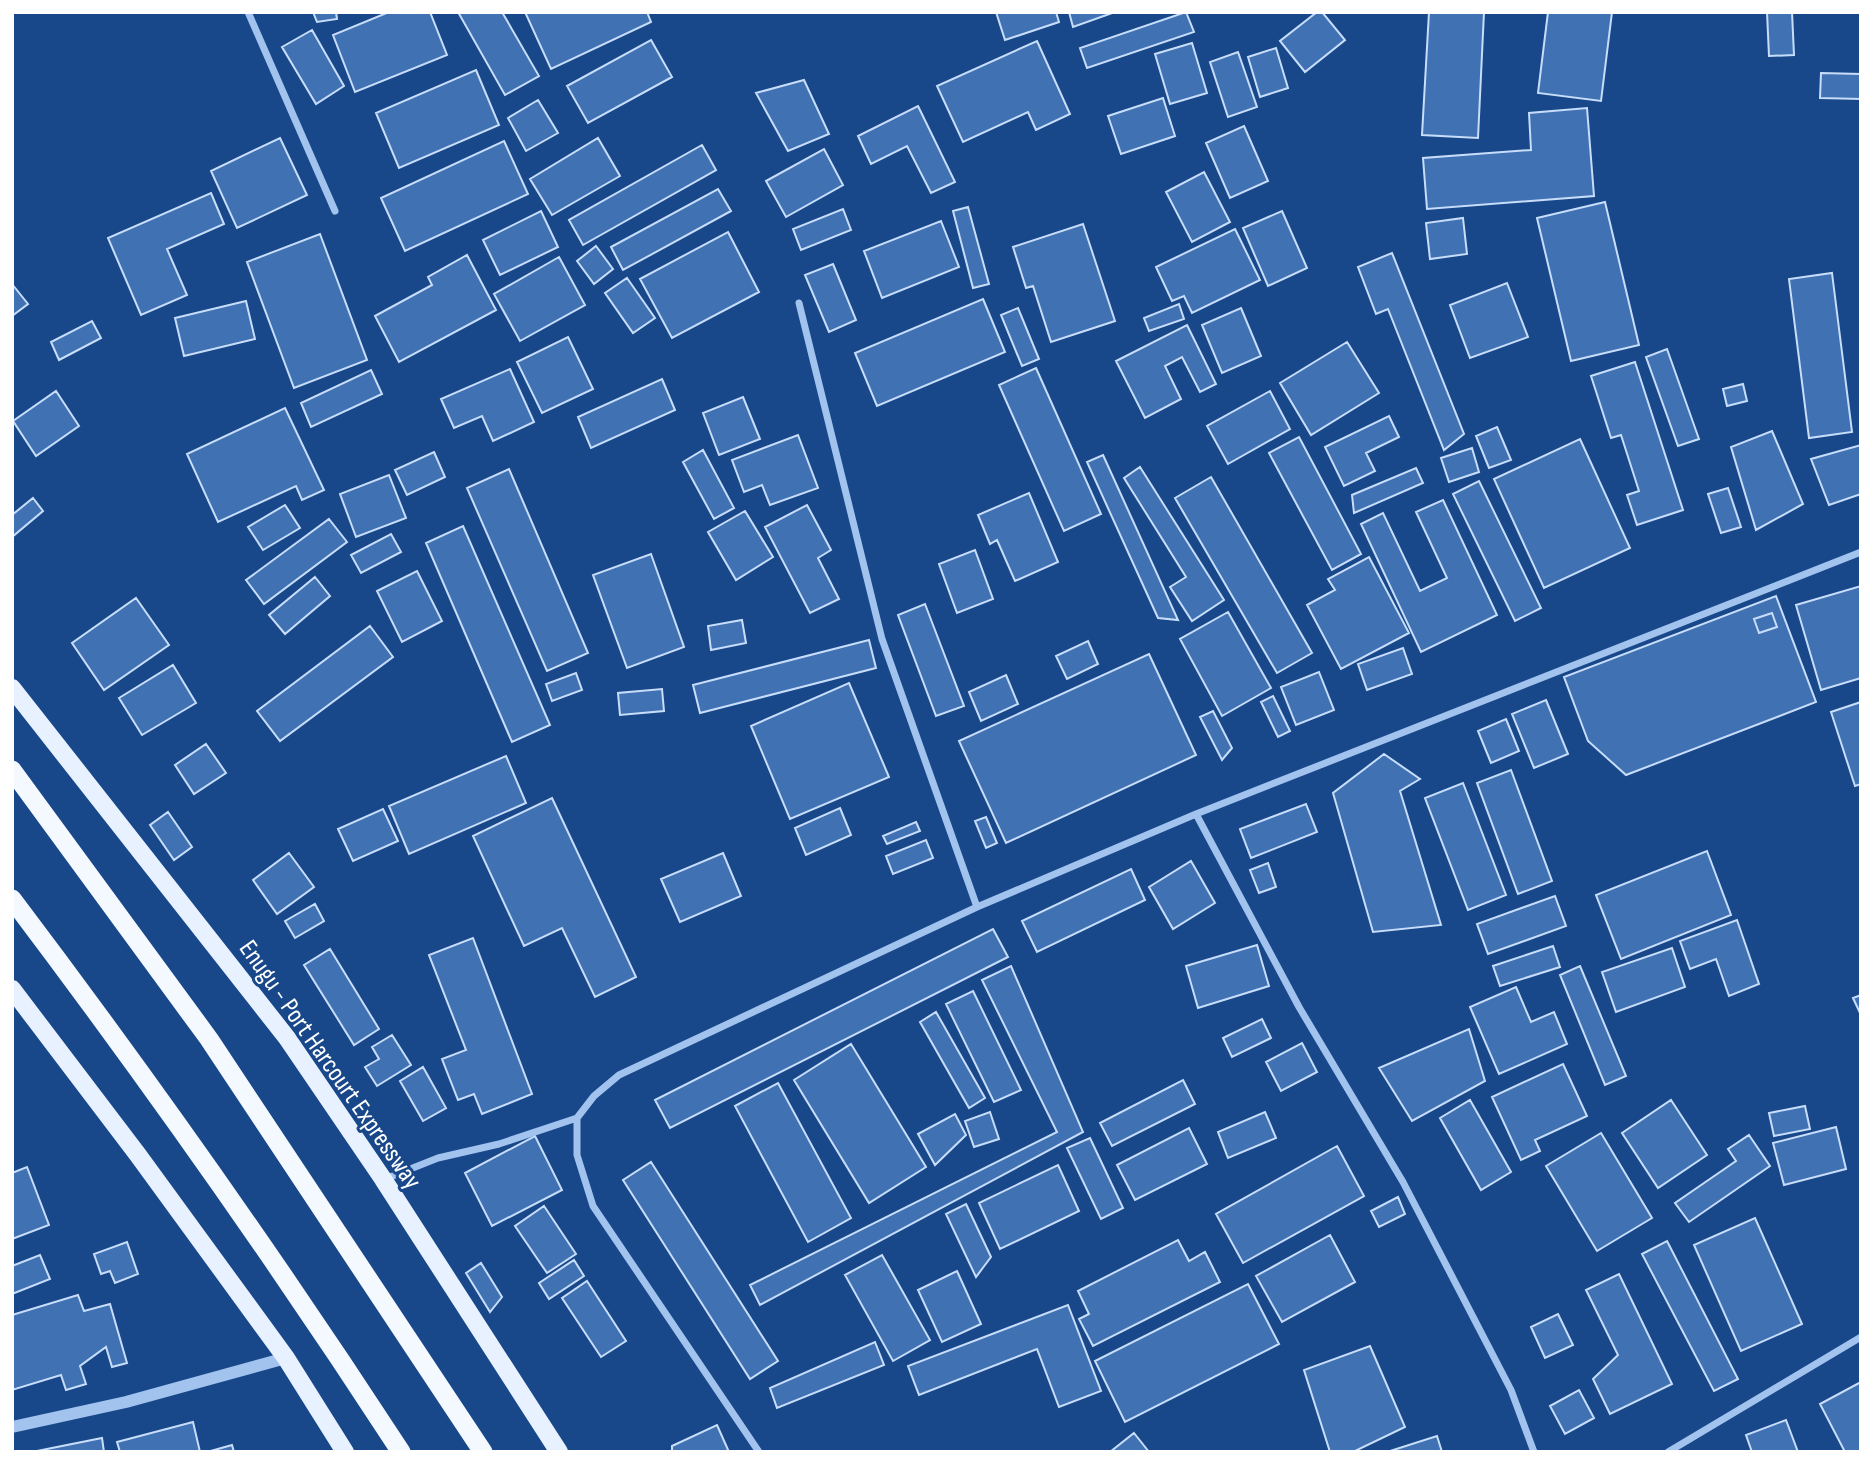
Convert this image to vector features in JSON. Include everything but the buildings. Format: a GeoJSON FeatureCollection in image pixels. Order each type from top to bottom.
{"type":"FeatureCollection","features":[{"type":"Feature","properties":{"kind":"highway"},"geometry":{"type":"LineString","coordinates":[[12,770],[209,1039],[483,1452]]}},
{"type":"Feature","properties":{"kind":"highway"},"geometry":{"type":"LineString","coordinates":[[12,899],[133,1060],[310,1312],[401,1452]]}},
{"type":"Feature","properties":{"kind":"main road","name":"Enugu - Port Harcourt Expressway"},"geometry":{"type":"LineString","coordinates":[[12,688],[287,1038],[383,1179],[559,1452]]}},
{"type":"Feature","properties":{"kind":"main road"},"geometry":{"type":"LineString","coordinates":[[12,989],[138,1155],[286,1358],[345,1452]]}},
{"type":"Feature","properties":{"kind":"street"},"geometry":{"type":"LineString","coordinates":[[248,12],[335,211]]}},
{"type":"Feature","properties":{"kind":"street"},"geometry":{"type":"LineString","coordinates":[[799,303],[882,639],[977,906]]}},
{"type":"Feature","properties":{"kind":"street"},"geometry":{"type":"LineString","coordinates":[[759,1452],[593,1206],[577,1155],[578,1118],[594,1096],[619,1075],[977,906],[1195,814],[1861,552]]}},
{"type":"Feature","properties":{"kind":"street"},"geometry":{"type":"LineString","coordinates":[[1195,814],[1298,1007],[1403,1182],[1511,1390],[1534,1452]]}},
{"type":"Feature","properties":{"kind":"street"},"geometry":{"type":"LineString","coordinates":[[383,1179],[438,1158],[499,1144],[578,1118]]}},
{"type":"Feature","properties":{"kind":"street"},"geometry":{"type":"LineString","coordinates":[[1668,1452],[1861,1337]]}},
{"type":"Feature","properties":{"kind":"street"},"geometry":{"type":"LineString","coordinates":[[12,1427],[127,1402],[286,1358]]}}]}
